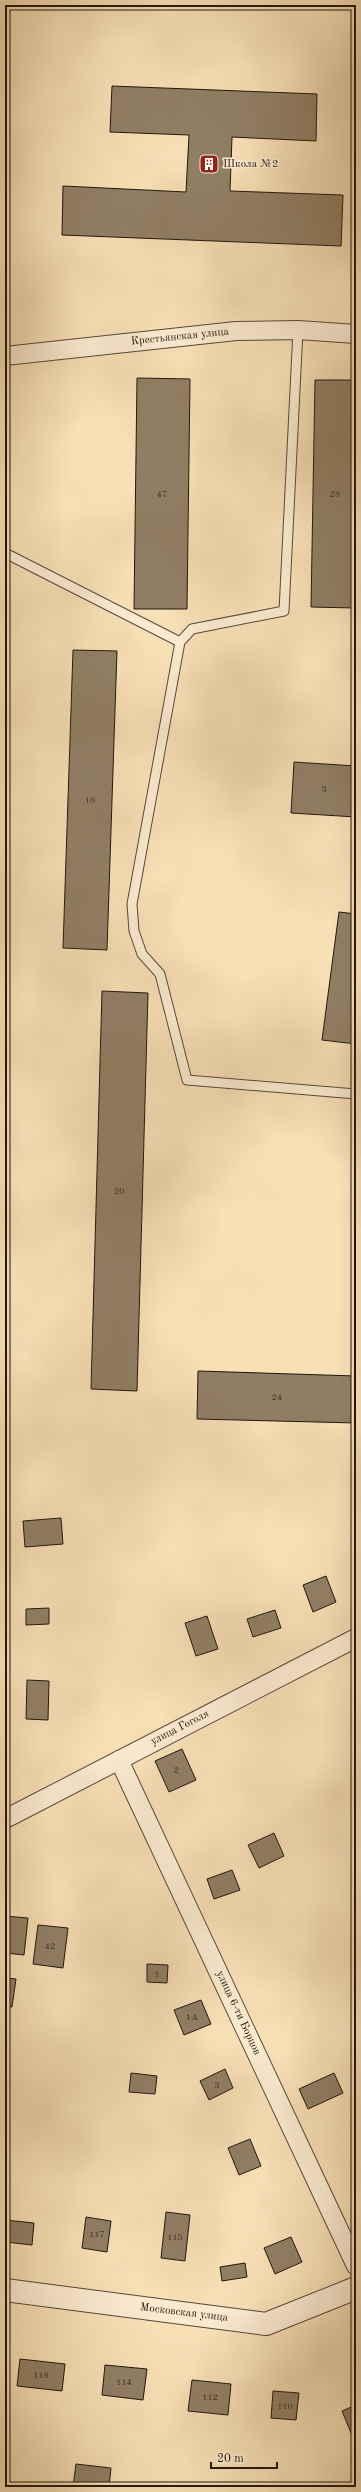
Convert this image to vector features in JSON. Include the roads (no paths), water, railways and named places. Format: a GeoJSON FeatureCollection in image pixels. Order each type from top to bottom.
{"type":"FeatureCollection","features":[{"type":"Feature","properties":{"kind":"street","name":"Крестьянская улица"},"geometry":{"type":"LineString","coordinates":[[5,356],[236,331],[298,330],[356,334]]}},
{"type":"Feature","properties":{"kind":"street","name":"улица Гоголя"},"geometry":{"type":"LineString","coordinates":[[5,1819],[356,1638]]}},
{"type":"Feature","properties":{"kind":"street","name":"улица 6-ти Борцов"},"geometry":{"type":"LineString","coordinates":[[119,1760],[356,2266]]}},
{"type":"Feature","properties":{"kind":"street","name":"Московская улица"},"geometry":{"type":"LineString","coordinates":[[5,2290],[266,2324],[356,2288]]}},
{"type":"Feature","properties":{"kind":"lane"},"geometry":{"type":"LineString","coordinates":[[298,330],[284,611],[192,629],[180,642],[132,904],[134,932],[142,954],[160,974],[187,1080],[356,1094]]}},
{"type":"Feature","properties":{"kind":"lane"},"geometry":{"type":"LineString","coordinates":[[5,553],[180,642]]}},
{"type":"Feature","properties":{"kind":"place","name":"Школа №2"},"geometry":{"type":"Point","coordinates":[209,164]}}]}
